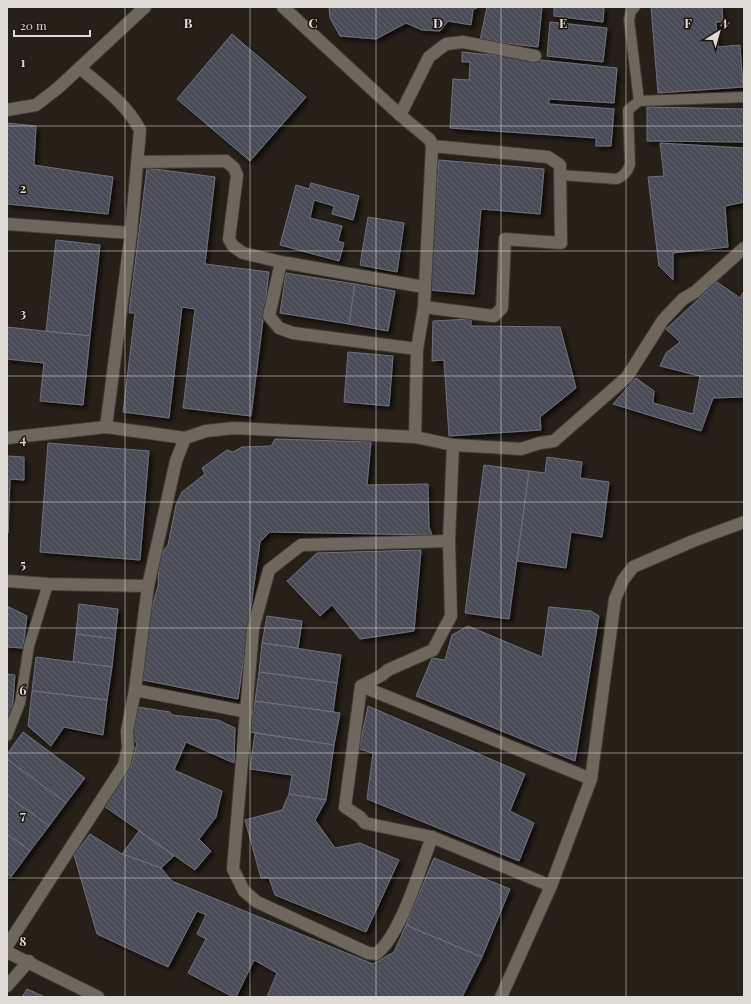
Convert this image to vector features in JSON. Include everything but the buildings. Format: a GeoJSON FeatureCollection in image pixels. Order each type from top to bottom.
{"type":"FeatureCollection","features":[{"type":"Feature","properties":{"kind":"street"},"geometry":{"type":"LineString","coordinates":[[7,110],[36,105],[80,68],[146,7]]}},
{"type":"Feature","properties":{"kind":"street"},"geometry":{"type":"LineString","coordinates":[[283,7],[400,115],[430,140],[432,146],[424,307],[416,349],[415,437]]}},
{"type":"Feature","properties":{"kind":"street"},"geometry":{"type":"LineString","coordinates":[[400,115],[429,57],[446,44],[463,42],[535,56]]}},
{"type":"Feature","properties":{"kind":"street"},"geometry":{"type":"LineString","coordinates":[[80,68],[123,105],[133,116],[140,130],[131,233],[106,427]]}},
{"type":"Feature","properties":{"kind":"street"},"geometry":{"type":"LineString","coordinates":[[424,307],[494,316],[498,314],[502,308],[505,239],[561,243],[560,165],[548,157],[432,146]]}},
{"type":"Feature","properties":{"kind":"street"},"geometry":{"type":"LineString","coordinates":[[138,162],[226,161],[234,168],[237,175],[229,239],[238,251],[281,262],[424,287]]}},
{"type":"Feature","properties":{"kind":"street"},"geometry":{"type":"LineString","coordinates":[[7,224],[131,233]]}},
{"type":"Feature","properties":{"kind":"street"},"geometry":{"type":"LineString","coordinates":[[7,438],[106,427],[185,438],[206,431],[234,428],[415,437],[453,445],[521,449],[540,443],[554,441],[627,377],[663,320],[683,299],[695,292],[744,248]]}},
{"type":"Feature","properties":{"kind":"street"},"geometry":{"type":"LineString","coordinates":[[281,262],[269,316],[279,328],[293,333],[416,349]]}},
{"type":"Feature","properties":{"kind":"street"},"geometry":{"type":"LineString","coordinates":[[7,946],[124,765],[128,748],[127,731],[135,690],[148,586],[176,461],[185,438]]}},
{"type":"Feature","properties":{"kind":"street"},"geometry":{"type":"LineString","coordinates":[[361,686],[382,675],[388,670],[433,650],[451,616],[448,541],[453,445]]}},
{"type":"Feature","properties":{"kind":"street"},"geometry":{"type":"LineString","coordinates":[[501,997],[550,886],[591,779],[615,599],[623,580],[634,567],[661,554],[744,522]]}},
{"type":"Feature","properties":{"kind":"street"},"geometry":{"type":"LineString","coordinates":[[432,837],[397,927],[385,947],[376,954],[368,953],[257,902],[244,891],[233,869],[253,628],[270,570],[301,545],[448,541]]}},
{"type":"Feature","properties":{"kind":"street"},"geometry":{"type":"LineString","coordinates":[[7,582],[148,586]]}},
{"type":"Feature","properties":{"kind":"street"},"geometry":{"type":"LineString","coordinates":[[361,686],[591,779]]}},
{"type":"Feature","properties":{"kind":"street"},"geometry":{"type":"LineString","coordinates":[[361,686],[345,807],[360,817],[365,823],[432,837],[550,886]]}},
{"type":"Feature","properties":{"kind":"street"},"geometry":{"type":"LineString","coordinates":[[135,690],[247,712]]}},
{"type":"Feature","properties":{"kind":"street"},"geometry":{"type":"LineString","coordinates":[[7,952],[29,961],[98,997]]}},
{"type":"Feature","properties":{"kind":"street"},"geometry":{"type":"LineString","coordinates":[[7,986],[29,961]]}},
{"type":"Feature","properties":{"kind":"lane"},"geometry":{"type":"LineString","coordinates":[[635,7],[631,11],[629,20],[632,32],[639,101]]}},
{"type":"Feature","properties":{"kind":"lane"},"geometry":{"type":"LineString","coordinates":[[560,175],[617,179],[622,177],[628,170],[630,164],[628,110],[639,101],[744,97]]}},
{"type":"Feature","properties":{"kind":"lane"},"geometry":{"type":"LineString","coordinates":[[7,736],[20,702],[29,646],[48,584]]}}]}
